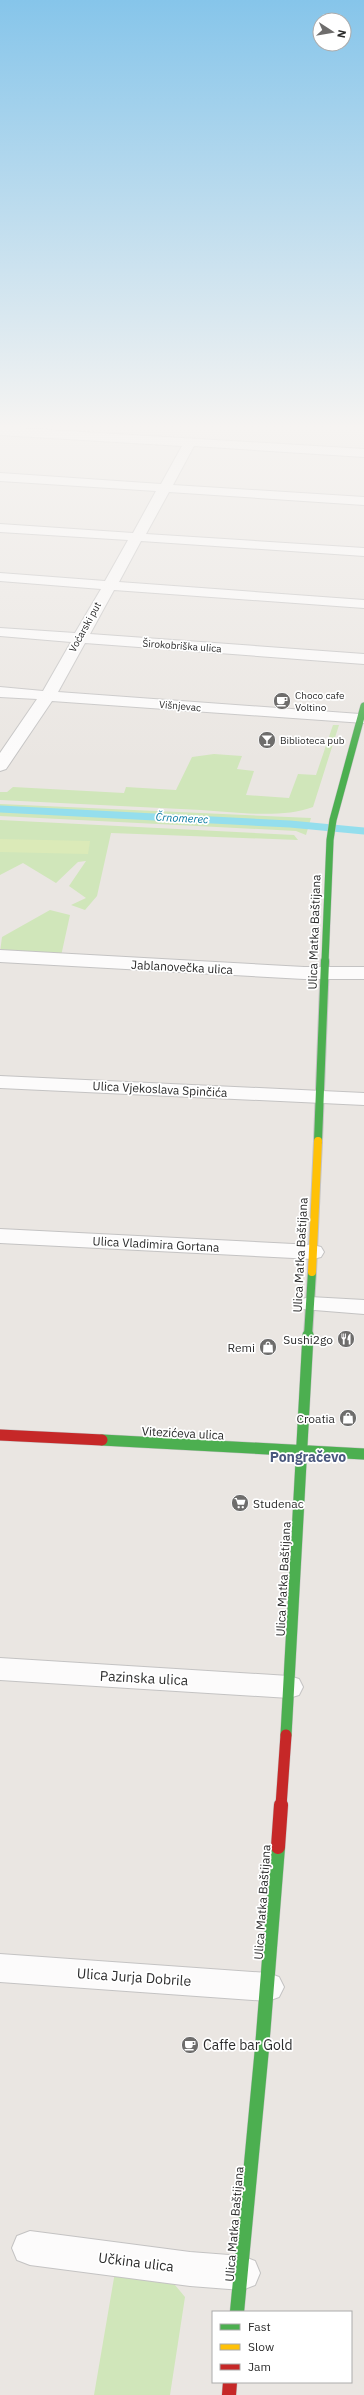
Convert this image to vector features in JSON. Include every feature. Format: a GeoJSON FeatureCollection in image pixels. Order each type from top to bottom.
{"type":"FeatureCollection","features":[{"type":"Feature","properties":{"kind":"street","name":"Voćarski put"},"geometry":{"type":"LineString","coordinates":[[0,766],[17,738],[48,695],[136,538]]}},
{"type":"Feature","properties":{"kind":"street"},"geometry":{"type":"LineString","coordinates":[[147,538],[364,552]]}},
{"type":"Feature","properties":{"kind":"street"},"geometry":{"type":"LineString","coordinates":[[0,577],[359,603]]}},
{"type":"Feature","properties":{"kind":"street","name":"Širokobriška ulica"},"geometry":{"type":"LineString","coordinates":[[0,632],[364,659]]}},
{"type":"Feature","properties":{"kind":"street","name":"Višnjevac"},"geometry":{"type":"LineString","coordinates":[[0,692],[362,712]]}},
{"type":"Feature","properties":{"kind":"street","name":"Ulica Matka Baštijana"},"geometry":{"type":"LineString","coordinates":[[238,2311],[268,1987],[289,1687],[313,1252],[330,837],[333,820],[362,712]]}},
{"type":"Feature","properties":{"kind":"street","name":"Jablanovečka ulica"},"geometry":{"type":"LineString","coordinates":[[0,956],[324,973],[364,973]]}},
{"type":"Feature","properties":{"kind":"street","name":"Ulica Vjekoslava Spinčića"},"geometry":{"type":"LineString","coordinates":[[0,1082],[364,1098]]}},
{"type":"Feature","properties":{"kind":"street","name":"Ulica Vladimira Gortana"},"geometry":{"type":"LineString","coordinates":[[0,1236],[313,1252]]}},
{"type":"Feature","properties":{"kind":"street"},"geometry":{"type":"LineString","coordinates":[[310,1304],[364,1307]]}},
{"type":"Feature","properties":{"kind":"street","name":"Vitezićeva ulica"},"geometry":{"type":"LineString","coordinates":[[0,1435],[364,1454]]}},
{"type":"Feature","properties":{"kind":"street","name":"Pazinska ulica"},"geometry":{"type":"LineString","coordinates":[[0,1669],[289,1687]]}},
{"type":"Feature","properties":{"kind":"street","name":"Ulica Jurja Dobrile"},"geometry":{"type":"LineString","coordinates":[[0,1968],[268,1987]]}},
{"type":"Feature","properties":{"kind":"street","name":"Učkina ulica"},"geometry":{"type":"LineString","coordinates":[[30,2248],[203,2270],[242,2273]]}},
{"type":"Feature","properties":{"kind":"street"},"geometry":{"type":"LineString","coordinates":[[229,2395],[230,2383]]}},
{"type":"Feature","properties":{"kind":"green space"},"geometry":{"type":"Polygon","coordinates":[[[333,725],[339,725],[313,807],[300,811],[258,814],[0,800],[0,792],[7,792],[13,787],[124,793],[126,787],[176,790],[192,757],[214,754],[242,756],[237,769],[254,771],[246,795],[289,798],[298,774],[316,775],[333,725]]]}},
{"type":"Feature","properties":{"kind":"green space"},"geometry":{"type":"Polygon","coordinates":[[[0,804],[311,818],[306,835],[296,831],[0,816],[0,804]]]}},
{"type":"Feature","properties":{"kind":"green space"},"geometry":{"type":"Polygon","coordinates":[[[0,820],[294,835],[298,840],[111,833],[97,896],[85,910],[71,905],[86,898],[69,886],[86,861],[78,862],[56,883],[23,863],[0,875],[0,820]]]}},
{"type":"Feature","properties":{"kind":"green space"},"geometry":{"type":"Polygon","coordinates":[[[0,839],[90,841],[88,854],[0,852],[0,839]]]}},
{"type":"Feature","properties":{"kind":"green space"},"geometry":{"type":"Polygon","coordinates":[[[50,910],[70,915],[61,956],[0,952],[2,937],[50,910]]]}},
{"type":"Feature","properties":{"kind":"green space"},"geometry":{"type":"Polygon","coordinates":[[[115,2272],[170,2279],[185,2297],[170,2395],[94,2395],[115,2272]]]}},
{"type":"Feature","properties":{"kind":"waterway","name":"Črnomerec"},"geometry":{"type":"LineString","coordinates":[[0,809],[290,824],[364,831]]}},
{"type":"Feature","properties":{"kind":"traffic: fast"},"geometry":{"type":"LineString","coordinates":[[318,1141],[330,840],[333,820],[364,706]]}},
{"type":"Feature","properties":{"kind":"traffic: fast"},"geometry":{"type":"LineString","coordinates":[[286,1735],[312,1272]]}},
{"type":"Feature","properties":{"kind":"traffic: fast"},"geometry":{"type":"LineString","coordinates":[[102,1440],[364,1454]]}},
{"type":"Feature","properties":{"kind":"traffic: fast"},"geometry":{"type":"LineString","coordinates":[[237,2311],[262,2048],[278,1847]]}},
{"type":"Feature","properties":{"kind":"traffic: slow"},"geometry":{"type":"LineString","coordinates":[[312,1272],[318,1141]]}},
{"type":"Feature","properties":{"kind":"traffic: jam"},"geometry":{"type":"LineString","coordinates":[[0,1435],[102,1440]]}},
{"type":"Feature","properties":{"kind":"traffic: jam"},"geometry":{"type":"LineString","coordinates":[[278,1847],[286,1735]]}},
{"type":"Feature","properties":{"kind":"traffic: jam"},"geometry":{"type":"LineString","coordinates":[[229,2395],[230,2383]]}},
{"type":"Feature","properties":{"kind":"place","name":"Choco cafe Voltino"},"geometry":{"type":"Point","coordinates":[282,701]}},
{"type":"Feature","properties":{"kind":"place","name":"Biblioteca pub"},"geometry":{"type":"Point","coordinates":[267,740]}},
{"type":"Feature","properties":{"kind":"place","name":"Sushi2go"},"geometry":{"type":"Point","coordinates":[346,1339]}},
{"type":"Feature","properties":{"kind":"place","name":"Remi"},"geometry":{"type":"Point","coordinates":[268,1347]}},
{"type":"Feature","properties":{"kind":"place","name":"Croatia"},"geometry":{"type":"Point","coordinates":[348,1418]}},
{"type":"Feature","properties":{"kind":"place","name":"Studenac"},"geometry":{"type":"Point","coordinates":[240,1503]}},
{"type":"Feature","properties":{"kind":"place","name":"Caffe bar Gold"},"geometry":{"type":"Point","coordinates":[190,2045]}},
{"type":"Feature","properties":{"kind":"district","name":"Pongračevo"},"geometry":{"type":"Point","coordinates":[308,1457]}}]}
